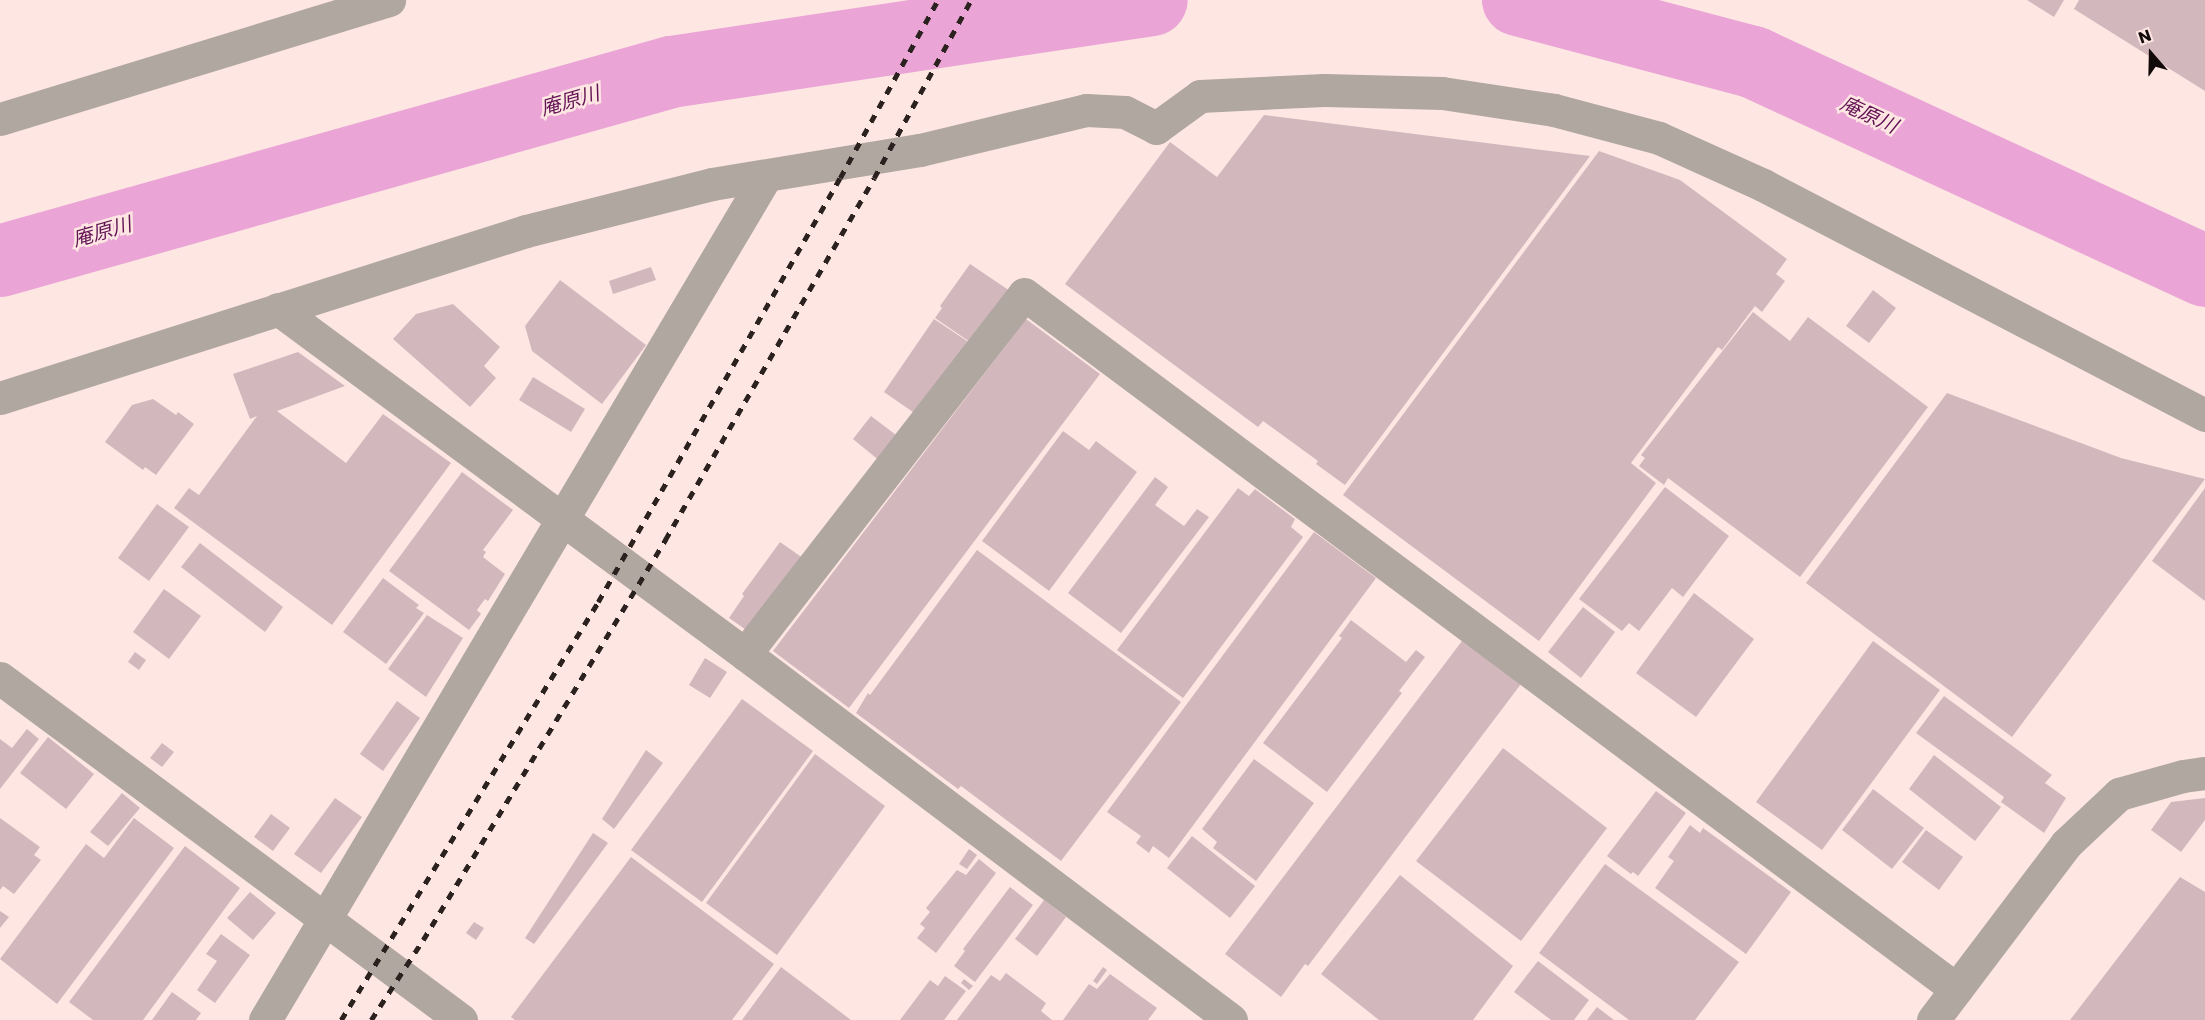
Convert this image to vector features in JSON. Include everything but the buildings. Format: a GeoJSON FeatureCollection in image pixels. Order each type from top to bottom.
{"type":"FeatureCollection","features":[{"type":"Feature","properties":{"kind":"street"},"geometry":{"type":"LineString","coordinates":[[0,119],[389,0]]}},
{"type":"Feature","properties":{"kind":"street"},"geometry":{"type":"LineString","coordinates":[[0,398],[526,231],[712,184],[920,150],[1086,110],[1125,112],[1156,128],[1200,96],[1324,90],[1442,93],[1554,110],[1659,138],[1763,185],[2205,415]]}},
{"type":"Feature","properties":{"kind":"street"},"geometry":{"type":"LineString","coordinates":[[266,1020],[766,176]]}},
{"type":"Feature","properties":{"kind":"street"},"geometry":{"type":"LineString","coordinates":[[745,654],[1024,294],[1956,989]]}},
{"type":"Feature","properties":{"kind":"street"},"geometry":{"type":"LineString","coordinates":[[278,309],[745,654],[1231,1020]]}},
{"type":"Feature","properties":{"kind":"street"},"geometry":{"type":"LineString","coordinates":[[0,678],[461,1020]]}},
{"type":"Feature","properties":{"kind":"street"},"geometry":{"type":"LineString","coordinates":[[1933,1020],[2066,844],[2120,794],[2183,776],[2205,773]]}},
{"type":"Feature","properties":{"kind":"waterway","name":"庵原川"},"geometry":{"type":"LineString","coordinates":[[0,261],[671,72],[1152,0]]}},
{"type":"Feature","properties":{"kind":"waterway","name":"庵原川"},"geometry":{"type":"LineString","coordinates":[[1518,0],[1753,62],[2205,271]]}},
{"type":"Feature","properties":{"kind":"railway"},"geometry":{"type":"LineString","coordinates":[[341,1020],[598,602],[840,178],[938,0]]}},
{"type":"Feature","properties":{"kind":"railway"},"geometry":{"type":"LineString","coordinates":[[371,1020],[423,940],[665,540],[874,178],[971,0]]}}]}
